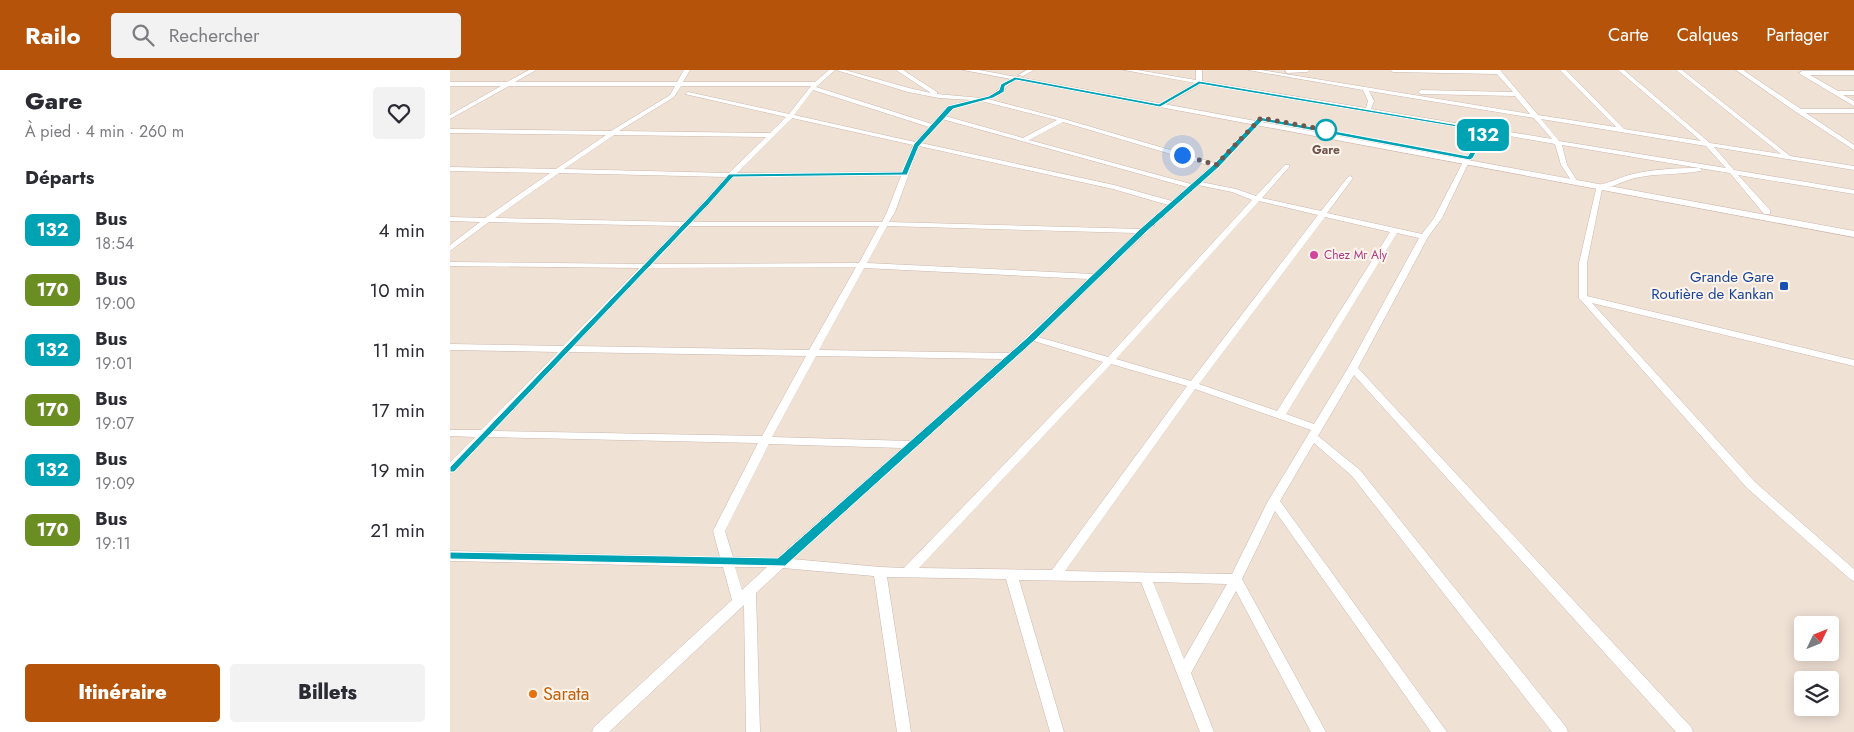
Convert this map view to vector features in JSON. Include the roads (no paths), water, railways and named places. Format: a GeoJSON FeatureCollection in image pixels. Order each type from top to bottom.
{"type":"FeatureCollection","features":[{"type":"Feature","properties":{"kind":"main road"},"geometry":{"type":"LineString","coordinates":[[967,70],[1018,77],[1259,120],[1854,234]]}},
{"type":"Feature","properties":{"kind":"main road"},"geometry":{"type":"LineString","coordinates":[[991,70],[1018,77]]}},
{"type":"Feature","properties":{"kind":"main road"},"geometry":{"type":"LineString","coordinates":[[1604,185],[1854,228]]}},
{"type":"Feature","properties":{"kind":"street"},"geometry":{"type":"LineString","coordinates":[[450,117],[532,70]]}},
{"type":"Feature","properties":{"kind":"street"},"geometry":{"type":"LineString","coordinates":[[450,249],[488,219],[558,173],[614,132],[672,96],[687,70]]}},
{"type":"Feature","properties":{"kind":"street"},"geometry":{"type":"LineString","coordinates":[[450,469],[731,175],[791,116],[814,86],[832,70]]}},
{"type":"Feature","properties":{"kind":"street"},"geometry":{"type":"LineString","coordinates":[[839,70],[908,90],[939,96],[980,99],[1062,120],[1216,165]]}},
{"type":"Feature","properties":{"kind":"street"},"geometry":{"type":"LineString","coordinates":[[899,70],[939,96],[950,107]]}},
{"type":"Feature","properties":{"kind":"street"},"geometry":{"type":"LineString","coordinates":[[739,602],[719,531],[765,440],[891,212],[916,146],[950,107],[991,97],[1002,90],[1002,86],[1031,70]]}},
{"type":"Feature","properties":{"kind":"street"},"geometry":{"type":"LineString","coordinates":[[1127,70],[1854,192]]}},
{"type":"Feature","properties":{"kind":"street"},"geometry":{"type":"LineString","coordinates":[[1199,70],[1199,83]]}},
{"type":"Feature","properties":{"kind":"street"},"geometry":{"type":"LineString","coordinates":[[1251,70],[1854,168]]}},
{"type":"Feature","properties":{"kind":"street"},"geometry":{"type":"LineString","coordinates":[[1268,72],[1307,70]]}},
{"type":"Feature","properties":{"kind":"street"},"geometry":{"type":"LineString","coordinates":[[1393,70],[1498,71],[1558,143],[1564,165],[1574,179]]}},
{"type":"Feature","properties":{"kind":"street"},"geometry":{"type":"LineString","coordinates":[[1563,70],[1621,129]]}},
{"type":"Feature","properties":{"kind":"street"},"geometry":{"type":"LineString","coordinates":[[1621,70],[1707,143],[1767,212]]}},
{"type":"Feature","properties":{"kind":"street"},"geometry":{"type":"LineString","coordinates":[[1678,70],[1788,157]]}},
{"type":"Feature","properties":{"kind":"street"},"geometry":{"type":"LineString","coordinates":[[1739,70],[1854,148]]}},
{"type":"Feature","properties":{"kind":"street"},"geometry":{"type":"LineString","coordinates":[[1800,71],[1854,74]]}},
{"type":"Feature","properties":{"kind":"street"},"geometry":{"type":"LineString","coordinates":[[1800,71],[1854,104]]}},
{"type":"Feature","properties":{"kind":"street"},"geometry":{"type":"LineString","coordinates":[[1163,104],[1199,83]]}},
{"type":"Feature","properties":{"kind":"street"},"geometry":{"type":"LineString","coordinates":[[450,84],[814,86],[933,126]]}},
{"type":"Feature","properties":{"kind":"street"},"geometry":{"type":"LineString","coordinates":[[1365,89],[1371,101],[1368,110]]}},
{"type":"Feature","properties":{"kind":"street"},"geometry":{"type":"LineString","coordinates":[[1386,92],[1518,94]]}},
{"type":"Feature","properties":{"kind":"street"},"geometry":{"type":"LineString","coordinates":[[1837,93],[1854,93]]}},
{"type":"Feature","properties":{"kind":"street"},"geometry":{"type":"LineString","coordinates":[[688,94],[916,146],[1105,185],[1174,204]]}},
{"type":"Feature","properties":{"kind":"street"},"geometry":{"type":"LineString","coordinates":[[1798,111],[1854,111]]}},
{"type":"Feature","properties":{"kind":"street"},"geometry":{"type":"LineString","coordinates":[[941,117],[1195,185],[1234,190],[1257,199],[1424,237]]}},
{"type":"Feature","properties":{"kind":"street"},"geometry":{"type":"LineString","coordinates":[[1024,140],[1062,120]]}},
{"type":"Feature","properties":{"kind":"street"},"geometry":{"type":"LineString","coordinates":[[599,732],[611,726],[780,563],[1032,338],[1094,277],[1216,165],[1259,120]]}},
{"type":"Feature","properties":{"kind":"street"},"geometry":{"type":"LineString","coordinates":[[1183,674],[1236,580],[1274,500],[1353,368],[1424,237],[1438,218],[1485,130]]}},
{"type":"Feature","properties":{"kind":"street"},"geometry":{"type":"LineString","coordinates":[[450,131],[771,135]]}},
{"type":"Feature","properties":{"kind":"street"},"geometry":{"type":"LineString","coordinates":[[907,572],[1110,360],[1287,166]]}},
{"type":"Feature","properties":{"kind":"street"},"geometry":{"type":"LineString","coordinates":[[450,169],[558,173],[731,175],[905,174]]}},
{"type":"Feature","properties":{"kind":"street"},"geometry":{"type":"LineString","coordinates":[[1733,171],[1691,170],[1637,175],[1604,185],[1583,263],[1583,298],[1751,485],[1854,576]]}},
{"type":"Feature","properties":{"kind":"street"},"geometry":{"type":"LineString","coordinates":[[1056,574],[1193,385],[1350,178]]}},
{"type":"Feature","properties":{"kind":"street"},"geometry":{"type":"LineString","coordinates":[[450,219],[685,224],[884,224],[1143,231]]}},
{"type":"Feature","properties":{"kind":"street"},"geometry":{"type":"LineString","coordinates":[[1280,416],[1394,230]]}},
{"type":"Feature","properties":{"kind":"street"},"geometry":{"type":"LineString","coordinates":[[450,264],[644,266],[862,265],[1094,277]]}},
{"type":"Feature","properties":{"kind":"street"},"geometry":{"type":"LineString","coordinates":[[1583,298],[1854,363]]}},
{"type":"Feature","properties":{"kind":"street"},"geometry":{"type":"LineString","coordinates":[[1032,338],[1193,385],[1280,416],[1315,432],[1356,474],[1561,732]]}},
{"type":"Feature","properties":{"kind":"street"},"geometry":{"type":"LineString","coordinates":[[450,347],[565,350],[813,351],[1012,356]]}},
{"type":"Feature","properties":{"kind":"street"},"geometry":{"type":"LineString","coordinates":[[1353,368],[1686,732]]}},
{"type":"Feature","properties":{"kind":"street"},"geometry":{"type":"LineString","coordinates":[[450,433],[912,445]]}},
{"type":"Feature","properties":{"kind":"street"},"geometry":{"type":"LineString","coordinates":[[1274,500],[1440,732]]}},
{"type":"Feature","properties":{"kind":"street"},"geometry":{"type":"LineString","coordinates":[[450,556],[728,561],[780,563],[880,572],[1146,576],[1236,580]]}},
{"type":"Feature","properties":{"kind":"street"},"geometry":{"type":"LineString","coordinates":[[880,572],[904,732]]}},
{"type":"Feature","properties":{"kind":"street"},"geometry":{"type":"LineString","coordinates":[[1012,575],[1057,732]]}},
{"type":"Feature","properties":{"kind":"street"},"geometry":{"type":"LineString","coordinates":[[1146,576],[1206,732]]}},
{"type":"Feature","properties":{"kind":"street"},"geometry":{"type":"LineString","coordinates":[[1236,580],[1319,732]]}},
{"type":"Feature","properties":{"kind":"street"},"geometry":{"type":"LineString","coordinates":[[750,591],[753,732]]}},
{"type":"Feature","properties":{"kind":"place","name":"Gare"},"geometry":{"type":"Point","coordinates":[1326,130]}},
{"type":"Feature","properties":{"kind":"place","name":"Chez Mr Aly"},"geometry":{"type":"Point","coordinates":[1314,255]}},
{"type":"Feature","properties":{"kind":"place","name":"Grande Gare Routière de Kankan"},"geometry":{"type":"Point","coordinates":[1784,286]}},
{"type":"Feature","properties":{"kind":"place","name":"Sarata"},"geometry":{"type":"Point","coordinates":[533,694]}}]}
